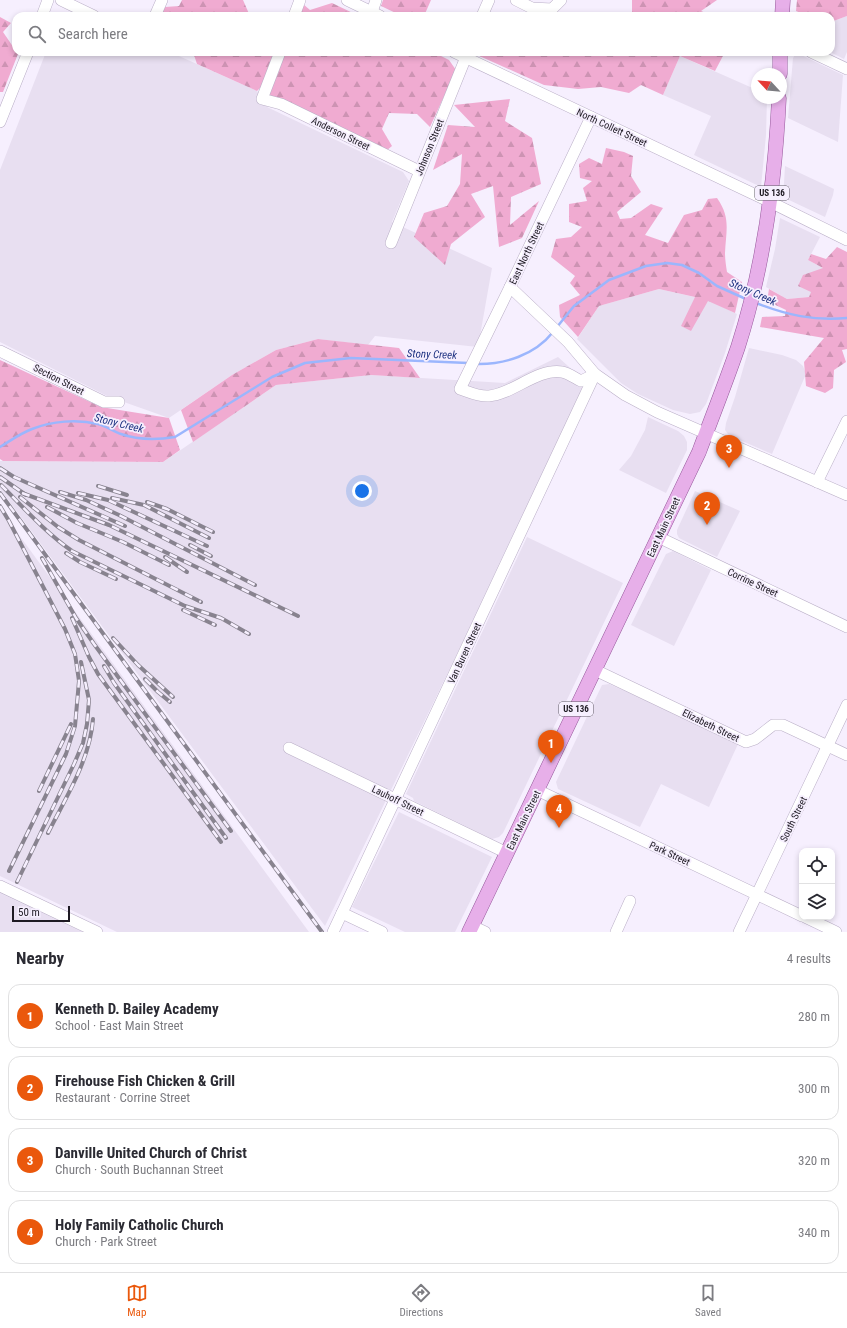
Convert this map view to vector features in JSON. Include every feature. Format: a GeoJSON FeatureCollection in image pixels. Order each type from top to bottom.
{"type":"FeatureCollection","features":[{"type":"Feature","properties":{"kind":"main road"},"geometry":{"type":"LineString","coordinates":[[782,12],[783,0]]}},
{"type":"Feature","properties":{"kind":"main road"},"geometry":{"type":"LineString","coordinates":[[780,56],[780,68]]}},
{"type":"Feature","properties":{"kind":"main road","name":"East Main Street"},"geometry":{"type":"LineString","coordinates":[[470,929],[699,452],[706,434],[729,372],[746,317],[762,254],[771,202],[779,104]]}},
{"type":"Feature","properties":{"kind":"street"},"geometry":{"type":"LineString","coordinates":[[44,12],[48,0]]}},
{"type":"Feature","properties":{"kind":"street"},"geometry":{"type":"LineString","coordinates":[[61,0],[86,12]]}},
{"type":"Feature","properties":{"kind":"street"},"geometry":{"type":"LineString","coordinates":[[157,12],[162,0]]}},
{"type":"Feature","properties":{"kind":"street"},"geometry":{"type":"LineString","coordinates":[[296,12],[300,0]]}},
{"type":"Feature","properties":{"kind":"street"},"geometry":{"type":"LineString","coordinates":[[347,0],[372,12]]}},
{"type":"Feature","properties":{"kind":"street"},"geometry":{"type":"LineString","coordinates":[[376,0],[376,12]]}},
{"type":"Feature","properties":{"kind":"street"},"geometry":{"type":"LineString","coordinates":[[484,12],[489,0]]}},
{"type":"Feature","properties":{"kind":"street"},"geometry":{"type":"LineString","coordinates":[[516,0],[532,8],[552,9],[562,0]]}},
{"type":"Feature","properties":{"kind":"street"},"geometry":{"type":"LineString","coordinates":[[0,122],[26,56]]}},
{"type":"Feature","properties":{"kind":"street","name":"Anderson Street"},"geometry":{"type":"LineString","coordinates":[[278,56],[262,100],[281,104],[420,171]]}},
{"type":"Feature","properties":{"kind":"street","name":"Johnson Street"},"geometry":{"type":"LineString","coordinates":[[391,242],[467,56]]}},
{"type":"Feature","properties":{"kind":"street","name":"North Collett Street"},"geometry":{"type":"LineString","coordinates":[[469,56],[591,117],[771,202],[847,240]]}},
{"type":"Feature","properties":{"kind":"street"},"geometry":{"type":"LineString","coordinates":[[819,56],[847,69]]}},
{"type":"Feature","properties":{"kind":"street","name":"East North Street"},"geometry":{"type":"LineString","coordinates":[[591,117],[460,389],[478,395],[489,396],[501,393],[550,372],[562,372],[581,381],[595,374]]}},
{"type":"Feature","properties":{"kind":"street"},"geometry":{"type":"LineString","coordinates":[[510,287],[568,342],[595,374],[625,395],[657,412],[847,495]]}},
{"type":"Feature","properties":{"kind":"street","name":"Section Street"},"geometry":{"type":"LineString","coordinates":[[0,351],[104,402],[119,402]]}},
{"type":"Feature","properties":{"kind":"street","name":"Van Buren Street"},"geometry":{"type":"LineString","coordinates":[[333,932],[595,374]]}},
{"type":"Feature","properties":{"kind":"street"},"geometry":{"type":"LineString","coordinates":[[817,482],[847,421]]}},
{"type":"Feature","properties":{"kind":"street","name":"Corrine Street"},"geometry":{"type":"LineString","coordinates":[[658,537],[847,627]]}},
{"type":"Feature","properties":{"kind":"street","name":"Elizabeth Street"},"geometry":{"type":"LineString","coordinates":[[595,670],[746,742],[756,739],[773,725],[784,725],[847,755]]}},
{"type":"Feature","properties":{"kind":"street","name":"South Street"},"geometry":{"type":"LineString","coordinates":[[738,932],[847,705]]}},
{"type":"Feature","properties":{"kind":"street","name":"Lauhoff Street"},"geometry":{"type":"LineString","coordinates":[[289,748],[507,853]]}},
{"type":"Feature","properties":{"kind":"street","name":"Park Street"},"geometry":{"type":"LineString","coordinates":[[537,790],[799,914]]}},
{"type":"Feature","properties":{"kind":"street"},"geometry":{"type":"LineString","coordinates":[[0,886],[97,932]]}},
{"type":"Feature","properties":{"kind":"street"},"geometry":{"type":"LineString","coordinates":[[616,932],[630,901]]}},
{"type":"Feature","properties":{"kind":"street"},"geometry":{"type":"LineString","coordinates":[[342,913],[382,932]]}},
{"type":"Feature","properties":{"kind":"street","name":"Park Street"},"geometry":{"type":"LineString","coordinates":[[811,920],[836,932]]}},
{"type":"Feature","properties":{"kind":"street"},"geometry":{"type":"LineString","coordinates":[[470,929],[485,932]]}},
{"type":"Feature","properties":{"kind":"shaded area"},"geometry":{"type":"Polygon","coordinates":[[[847,16],[847,52],[844,59],[835,54],[835,20],[847,16]]]}},
{"type":"Feature","properties":{"kind":"shaded area"},"geometry":{"type":"Polygon","coordinates":[[[44,56],[179,56],[257,91],[267,107],[403,172],[409,181],[392,222],[492,268],[478,347],[375,336],[368,345],[318,339],[276,350],[232,375],[169,418],[107,396],[0,342],[0,170],[44,56]]]}},
{"type":"Feature","properties":{"kind":"shaded area"},"geometry":{"type":"Polygon","coordinates":[[[680,56],[751,87],[751,104],[767,104],[766,135],[761,187],[694,155],[711,116],[663,95],[680,56]]]}},
{"type":"Feature","properties":{"kind":"shaded area"},"geometry":{"type":"Polygon","coordinates":[[[794,56],[803,56],[843,75],[838,142],[788,118],[794,56]]]}},
{"type":"Feature","properties":{"kind":"shaded area"},"geometry":{"type":"Polygon","coordinates":[[[785,166],[834,189],[825,217],[789,200],[783,200],[785,166]]]}},
{"type":"Feature","properties":{"kind":"shaded area"},"geometry":{"type":"Polygon","coordinates":[[[780,218],[820,237],[808,260],[823,268],[809,297],[787,299],[766,287],[775,249],[780,218]]]}},
{"type":"Feature","properties":{"kind":"shaded area"},"geometry":{"type":"Polygon","coordinates":[[[659,289],[708,300],[737,314],[725,353],[706,404],[700,412],[690,414],[673,410],[638,394],[621,383],[577,339],[599,306],[659,289]]]}},
{"type":"Feature","properties":{"kind":"shaded area"},"geometry":{"type":"Polygon","coordinates":[[[749,348],[782,355],[796,360],[803,366],[806,374],[772,454],[735,438],[728,434],[725,430],[749,348]]]}},
{"type":"Feature","properties":{"kind":"shaded area"},"geometry":{"type":"Polygon","coordinates":[[[558,357],[588,384],[325,926],[0,489],[0,461],[163,462],[276,385],[371,375],[505,383],[558,357]]]}},
{"type":"Feature","properties":{"kind":"shaded area"},"geometry":{"type":"Polygon","coordinates":[[[648,417],[678,431],[684,436],[687,442],[687,450],[666,493],[619,470],[631,456],[645,430],[648,417]]]}},
{"type":"Feature","properties":{"kind":"shaded area"},"geometry":{"type":"Polygon","coordinates":[[[695,491],[740,511],[717,557],[679,538],[677,534],[677,530],[695,491]]]}},
{"type":"Feature","properties":{"kind":"shaded area"},"geometry":{"type":"Polygon","coordinates":[[[0,509],[309,932],[117,932],[0,876],[0,509]]]}},
{"type":"Feature","properties":{"kind":"shaded area"},"geometry":{"type":"Polygon","coordinates":[[[527,537],[623,583],[503,833],[499,837],[492,839],[414,801],[413,798],[406,794],[527,537]]]}},
{"type":"Feature","properties":{"kind":"shaded area"},"geometry":{"type":"Polygon","coordinates":[[[673,551],[711,570],[674,646],[631,625],[666,554],[673,551]]]}},
{"type":"Feature","properties":{"kind":"shaded area"},"geometry":{"type":"Polygon","coordinates":[[[609,684],[738,744],[709,807],[661,784],[640,827],[558,789],[556,782],[602,685],[609,684]]]}},
{"type":"Feature","properties":{"kind":"shaded area"},"geometry":{"type":"Polygon","coordinates":[[[399,812],[492,857],[455,932],[405,932],[352,907],[399,812]]]}},
{"type":"Feature","properties":{"kind":"shaded area"},"geometry":{"type":"Polygon","coordinates":[[[0,893],[4,895],[83,932],[0,932],[0,893]]]}},
{"type":"Feature","properties":{"kind":"green space"},"geometry":{"type":"Polygon","coordinates":[[[182,0],[243,0],[248,12],[163,12],[165,7],[179,6],[182,0]]]}},
{"type":"Feature","properties":{"kind":"green space"},"geometry":{"type":"Polygon","coordinates":[[[383,0],[431,0],[426,12],[394,12],[381,6],[383,0]]]}},
{"type":"Feature","properties":{"kind":"green space"},"geometry":{"type":"Polygon","coordinates":[[[632,0],[717,0],[701,11],[703,12],[632,12],[632,0]]]}},
{"type":"Feature","properties":{"kind":"green space"},"geometry":{"type":"Polygon","coordinates":[[[797,0],[847,0],[847,16],[835,20],[835,12],[796,11],[797,0]]]}},
{"type":"Feature","properties":{"kind":"green space"},"geometry":{"type":"Polygon","coordinates":[[[332,3],[351,12],[300,12],[303,4],[310,10],[332,3]]]}},
{"type":"Feature","properties":{"kind":"green space"},"geometry":{"type":"Polygon","coordinates":[[[0,17],[11,23],[3,32],[12,45],[12,56],[17,56],[3,92],[0,92],[0,17]]]}},
{"type":"Feature","properties":{"kind":"green space"},"geometry":{"type":"Polygon","coordinates":[[[194,56],[273,56],[261,87],[257,91],[197,64],[194,56]]]}},
{"type":"Feature","properties":{"kind":"green space"},"geometry":{"type":"Polygon","coordinates":[[[283,56],[441,56],[449,60],[456,70],[430,127],[417,114],[389,113],[382,129],[392,146],[386,151],[268,95],[283,56]]]}},
{"type":"Feature","properties":{"kind":"green space"},"geometry":{"type":"Polygon","coordinates":[[[479,56],[680,56],[663,95],[641,85],[629,93],[601,87],[578,89],[544,85],[479,56]]]}},
{"type":"Feature","properties":{"kind":"green space"},"geometry":{"type":"Polygon","coordinates":[[[680,56],[723,56],[715,71],[680,56]]]}},
{"type":"Feature","properties":{"kind":"green space"},"geometry":{"type":"Polygon","coordinates":[[[510,99],[505,121],[532,138],[541,184],[511,197],[510,225],[539,201],[522,238],[499,247],[493,186],[471,194],[485,217],[451,244],[445,265],[414,237],[424,213],[447,206],[460,184],[462,154],[433,170],[448,125],[475,127],[454,105],[510,99]]]}},
{"type":"Feature","properties":{"kind":"green space"},"geometry":{"type":"Polygon","coordinates":[[[606,148],[624,152],[633,156],[631,176],[641,192],[617,212],[620,219],[631,218],[651,204],[663,208],[645,235],[668,243],[684,215],[702,210],[708,199],[717,198],[724,212],[727,224],[725,253],[727,272],[742,282],[735,313],[708,301],[691,331],[681,326],[695,297],[659,289],[599,306],[578,337],[560,317],[559,305],[580,295],[570,283],[575,276],[551,257],[556,239],[571,237],[582,227],[569,222],[569,204],[587,201],[583,188],[592,181],[580,178],[579,164],[589,158],[602,164],[606,148]]]}},
{"type":"Feature","properties":{"kind":"green space"},"geometry":{"type":"Polygon","coordinates":[[[837,247],[847,252],[847,349],[842,350],[846,362],[834,370],[833,388],[825,393],[806,386],[804,362],[824,338],[760,327],[762,317],[785,316],[786,310],[767,301],[769,289],[787,299],[809,297],[811,292],[798,286],[803,275],[823,268],[808,260],[811,254],[826,259],[837,247]]]}},
{"type":"Feature","properties":{"kind":"green space"},"geometry":{"type":"Polygon","coordinates":[[[318,339],[399,348],[420,378],[371,375],[276,385],[193,442],[181,410],[232,375],[276,350],[318,339]]]}},
{"type":"Feature","properties":{"kind":"green space"},"geometry":{"type":"Polygon","coordinates":[[[0,360],[101,407],[169,418],[180,450],[163,462],[3,461],[0,459],[0,360]]]}},
{"type":"Feature","properties":{"kind":"waterway","name":"Stony Creek"},"geometry":{"type":"LineString","coordinates":[[557,327],[574,306],[609,280],[646,266],[667,263],[682,265],[699,273],[717,286],[746,299]]}},
{"type":"Feature","properties":{"kind":"waterway","name":"Stony Creek"},"geometry":{"type":"LineString","coordinates":[[756,303],[789,314],[811,318],[847,318]]}},
{"type":"Feature","properties":{"kind":"waterway","name":"Stony Creek"},"geometry":{"type":"LineString","coordinates":[[475,364],[497,363],[518,357],[537,347],[553,332]]}},
{"type":"Feature","properties":{"kind":"waterway","name":"Stony Creek"},"geometry":{"type":"LineString","coordinates":[[0,447],[20,435],[40,426],[73,421],[98,424],[127,436],[154,439],[175,437],[272,377],[305,363],[351,358],[468,363]]}},
{"type":"Feature","properties":{"kind":"railway"},"geometry":{"type":"LineString","coordinates":[[0,468],[14,477],[125,526]]}},
{"type":"Feature","properties":{"kind":"railway"},"geometry":{"type":"LineString","coordinates":[[0,477],[26,495]]}},
{"type":"Feature","properties":{"kind":"railway"},"geometry":{"type":"LineString","coordinates":[[1,485],[44,528],[72,551],[185,606],[221,618],[249,634]]}},
{"type":"Feature","properties":{"kind":"railway"},"geometry":{"type":"LineString","coordinates":[[98,486],[127,495]]}},
{"type":"Feature","properties":{"kind":"railway"},"geometry":{"type":"LineString","coordinates":[[60,492],[86,500],[119,515],[255,585]]}},
{"type":"Feature","properties":{"kind":"railway"},"geometry":{"type":"LineString","coordinates":[[0,493],[322,932]]}},
{"type":"Feature","properties":{"kind":"railway"},"geometry":{"type":"LineString","coordinates":[[22,493],[109,525],[298,616]]}},
{"type":"Feature","properties":{"kind":"railway"},"geometry":{"type":"LineString","coordinates":[[78,493],[108,500],[207,546]]}},
{"type":"Feature","properties":{"kind":"railway"},"geometry":{"type":"LineString","coordinates":[[20,497],[58,527],[79,540],[201,602]]}},
{"type":"Feature","properties":{"kind":"railway"},"geometry":{"type":"LineString","coordinates":[[112,498],[144,505],[209,538]]}},
{"type":"Feature","properties":{"kind":"railway"},"geometry":{"type":"LineString","coordinates":[[147,502],[167,509],[213,532]]}},
{"type":"Feature","properties":{"kind":"railway"},"geometry":{"type":"LineString","coordinates":[[0,506],[65,629],[75,654],[79,681],[75,726],[66,754],[9,871]]}},
{"type":"Feature","properties":{"kind":"railway"},"geometry":{"type":"LineString","coordinates":[[47,507],[77,523],[123,542],[169,565]]}},
{"type":"Feature","properties":{"kind":"railway"},"geometry":{"type":"LineString","coordinates":[[190,545],[211,556]]}},
{"type":"Feature","properties":{"kind":"railway"},"geometry":{"type":"LineString","coordinates":[[66,553],[80,562],[116,579]]}},
{"type":"Feature","properties":{"kind":"railway"},"geometry":{"type":"LineString","coordinates":[[165,557],[187,572]]}},
{"type":"Feature","properties":{"kind":"railway"},"geometry":{"type":"LineString","coordinates":[[42,558],[76,618],[231,831]]}},
{"type":"Feature","properties":{"kind":"railway"},"geometry":{"type":"LineString","coordinates":[[183,610],[215,625]]}},
{"type":"Feature","properties":{"kind":"railway"},"geometry":{"type":"LineString","coordinates":[[72,618],[98,674],[221,842]]}},
{"type":"Feature","properties":{"kind":"railway"},"geometry":{"type":"LineString","coordinates":[[113,638],[138,665],[173,697]]}},
{"type":"Feature","properties":{"kind":"railway"},"geometry":{"type":"LineString","coordinates":[[17,882],[83,743],[87,724],[89,700],[81,662]]}},
{"type":"Feature","properties":{"kind":"railway"},"geometry":{"type":"LineString","coordinates":[[104,666],[114,683],[226,838]]}},
{"type":"Feature","properties":{"kind":"railway"},"geometry":{"type":"LineString","coordinates":[[145,679],[170,702]]}},
{"type":"Feature","properties":{"kind":"railway"},"geometry":{"type":"LineString","coordinates":[[48,833],[82,764],[91,734],[93,719]]}},
{"type":"Feature","properties":{"kind":"railway"},"geometry":{"type":"LineString","coordinates":[[39,791],[71,724]]}},
{"type":"Feature","properties":{"kind":"place","name":"Danville United Church of Christ"},"geometry":{"type":"Point","coordinates":[729,468]}},
{"type":"Feature","properties":{"kind":"place","name":"Firehouse Fish Chicken & Grill"},"geometry":{"type":"Point","coordinates":[707,525]}},
{"type":"Feature","properties":{"kind":"place","name":"Kenneth D. Bailey Academy"},"geometry":{"type":"Point","coordinates":[551,763]}},
{"type":"Feature","properties":{"kind":"place","name":"Holy Family Catholic Church"},"geometry":{"type":"Point","coordinates":[559,828]}}]}
